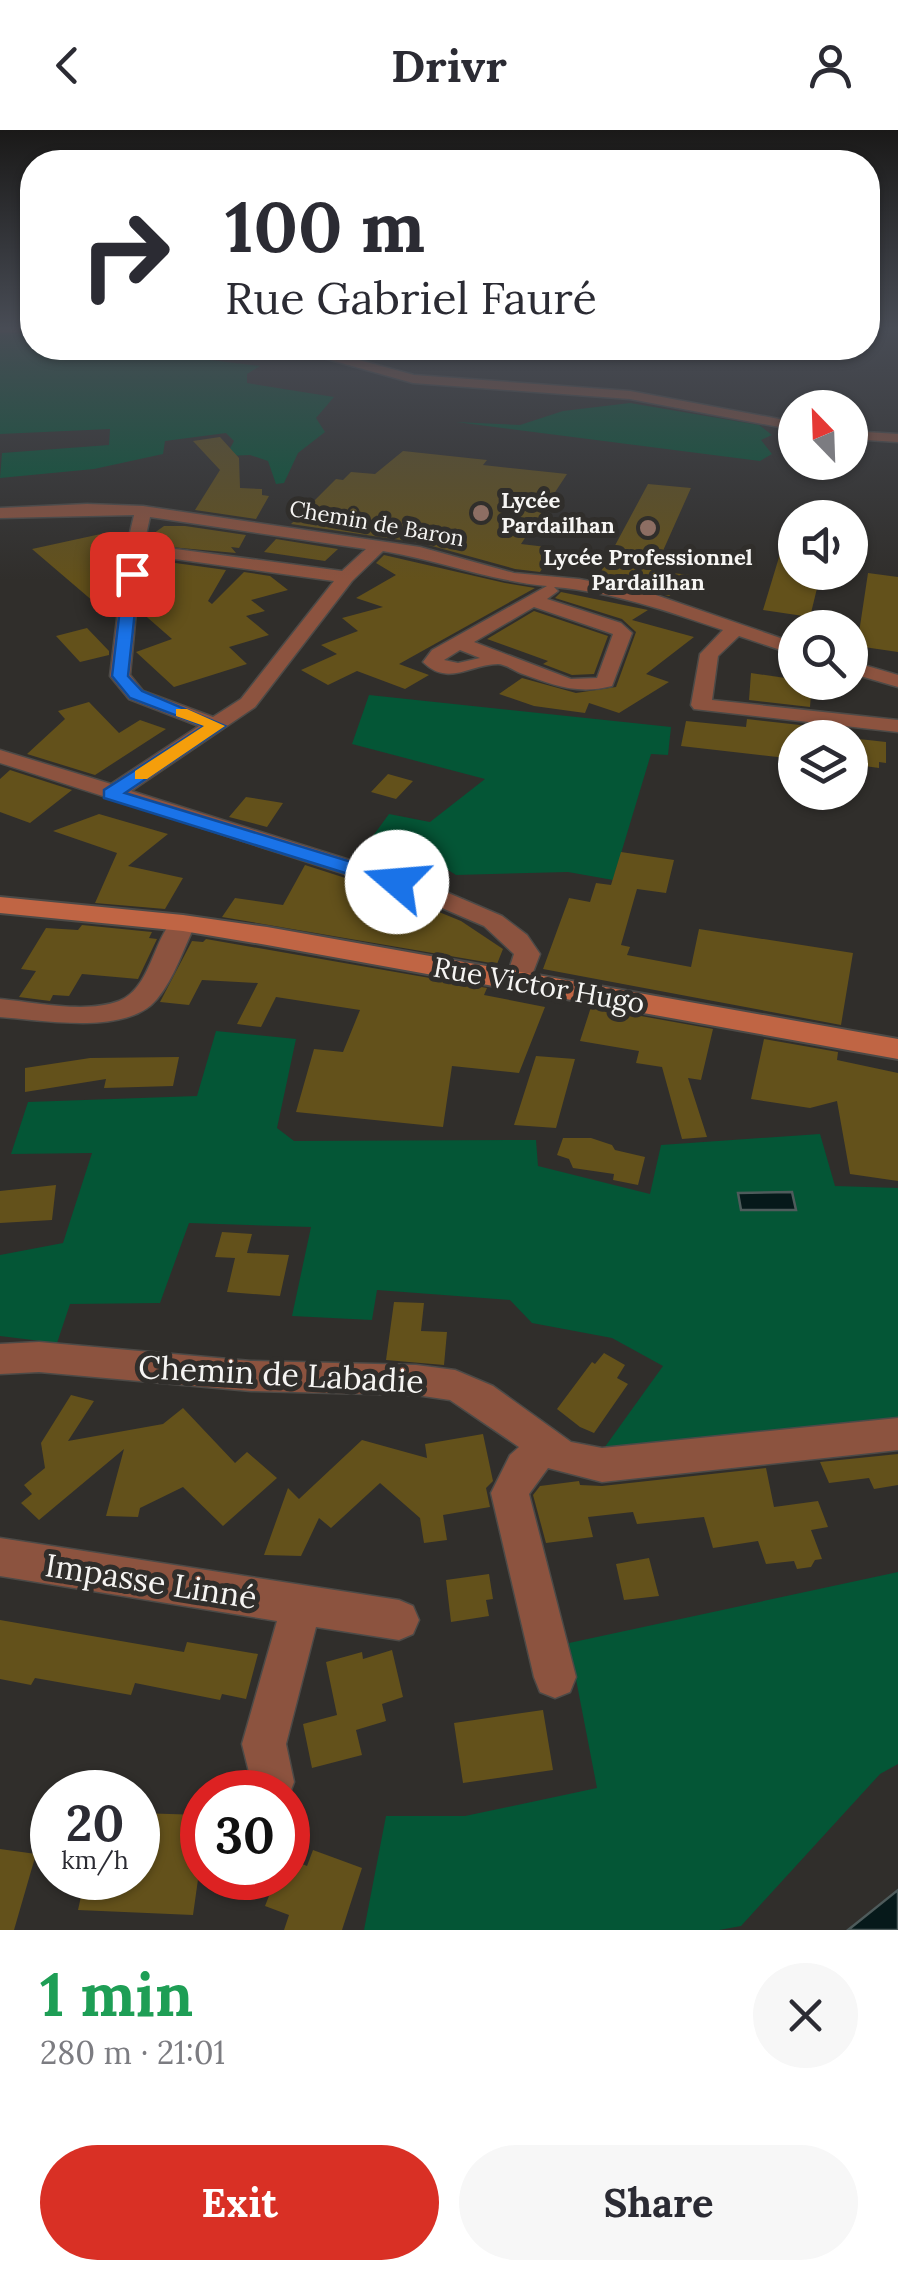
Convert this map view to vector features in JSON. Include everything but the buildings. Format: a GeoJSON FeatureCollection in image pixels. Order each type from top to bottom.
{"type":"FeatureCollection","features":[{"type":"Feature","properties":{"kind":"main road","name":"Rue Victor Hugo"},"geometry":{"type":"LineString","coordinates":[[0,904],[183,923],[898,1049]]}},
{"type":"Feature","properties":{"kind":"street"},"geometry":{"type":"LineString","coordinates":[[720,412],[778,423]]}},
{"type":"Feature","properties":{"kind":"street"},"geometry":{"type":"LineString","coordinates":[[868,436],[898,438]]}},
{"type":"Feature","properties":{"kind":"street","name":"Chemin de Baron"},"geometry":{"type":"LineString","coordinates":[[0,513],[86,509],[143,512],[442,556],[513,578],[595,586],[641,596],[729,634],[728,645],[748,650],[778,648]]}},
{"type":"Feature","properties":{"kind":"street"},"geometry":{"type":"LineString","coordinates":[[143,512],[133,554],[120,676],[136,694],[217,726]]}},
{"type":"Feature","properties":{"kind":"street"},"geometry":{"type":"LineString","coordinates":[[110,794],[248,703],[346,577],[379,546]]}},
{"type":"Feature","properties":{"kind":"street"},"geometry":{"type":"LineString","coordinates":[[133,554],[168,553],[346,577]]}},
{"type":"Feature","properties":{"kind":"street"},"geometry":{"type":"LineString","coordinates":[[501,657],[458,669],[436,666],[434,658],[559,584]]}},
{"type":"Feature","properties":{"kind":"street"},"geometry":{"type":"LineString","coordinates":[[459,643],[575,686],[596,685],[610,676],[623,636],[620,630],[534,601]]}},
{"type":"Feature","properties":{"kind":"street"},"geometry":{"type":"LineString","coordinates":[[729,634],[709,654],[701,705],[898,726]]}},
{"type":"Feature","properties":{"kind":"street"},"geometry":{"type":"LineString","coordinates":[[868,672],[898,681]]}},
{"type":"Feature","properties":{"kind":"street"},"geometry":{"type":"LineString","coordinates":[[0,756],[423,891],[493,921],[518,941],[527,954],[518,982]]}},
{"type":"Feature","properties":{"kind":"street"},"geometry":{"type":"LineString","coordinates":[[0,1008],[81,1013],[131,1007],[148,992],[183,923]]}},
{"type":"Feature","properties":{"kind":"street","name":"Chemin de Labadie"},"geometry":{"type":"LineString","coordinates":[[0,1359],[39,1357],[251,1376],[416,1380],[455,1385],[480,1397],[562,1457],[602,1465],[898,1434]]}},
{"type":"Feature","properties":{"kind":"street"},"geometry":{"type":"LineString","coordinates":[[546,1446],[523,1468],[510,1493],[555,1677]]}},
{"type":"Feature","properties":{"kind":"street","name":"Impasse Linné"},"geometry":{"type":"LineString","coordinates":[[0,1557],[399,1620]]}},
{"type":"Feature","properties":{"kind":"street"},"geometry":{"type":"LineString","coordinates":[[269,1770],[264,1744],[302,1604]]}},
{"type":"Feature","properties":{"kind":"green space"},"geometry":{"type":"Polygon","coordinates":[[[0,412],[321,412],[316,418],[325,432],[298,453],[284,483],[276,484],[268,461],[250,455],[226,456],[234,441],[226,433],[165,441],[163,454],[94,469],[0,478],[2,453],[109,445],[110,429],[0,434],[0,412]]]}},
{"type":"Feature","properties":{"kind":"green space"},"geometry":{"type":"Polygon","coordinates":[[[560,412],[683,412],[759,425],[772,435],[761,440],[772,454],[760,461],[456,422],[520,425],[560,412]]]}},
{"type":"Feature","properties":{"kind":"green space"},"geometry":{"type":"Polygon","coordinates":[[[369,695],[671,727],[668,755],[651,754],[613,880],[568,872],[456,875],[426,856],[370,840],[389,814],[430,822],[485,779],[352,744],[369,695]]]}},
{"type":"Feature","properties":{"kind":"green space"},"geometry":{"type":"Polygon","coordinates":[[[216,1031],[296,1039],[277,1128],[294,1141],[536,1140],[538,1166],[650,1194],[661,1145],[820,1134],[835,1186],[898,1188],[898,1418],[602,1451],[663,1366],[612,1338],[532,1323],[510,1300],[377,1290],[372,1320],[292,1316],[311,1227],[189,1223],[160,1303],[70,1304],[57,1343],[0,1336],[0,1255],[63,1243],[92,1153],[11,1154],[28,1102],[197,1096],[216,1031]]]}},
{"type":"Feature","properties":{"kind":"green space"},"geometry":{"type":"Polygon","coordinates":[[[898,1572],[898,1764],[880,1774],[741,1926],[719,1930],[364,1930],[386,1816],[465,1816],[597,1788],[569,1643],[898,1572]]]}},
{"type":"Feature","properties":{"kind":"shaded area"},"geometry":{"type":"Polygon","coordinates":[[[792,1192],[796,1210],[741,1210],[738,1193],[792,1192]]]}},
{"type":"Feature","properties":{"kind":"shaded area"},"geometry":{"type":"Polygon","coordinates":[[[898,1890],[898,1930],[848,1930],[898,1890]]]}},
{"type":"Feature","properties":{"kind":"slow traffic"},"geometry":{"type":"LineString","coordinates":[[141,775],[217,726],[181,712]]}},
{"type":"Feature","properties":{"kind":"place","name":"Lycée Pardailhan"},"geometry":{"type":"Point","coordinates":[481,513]}},
{"type":"Feature","properties":{"kind":"place","name":"Lycée Professionnel Pardailhan"},"geometry":{"type":"Point","coordinates":[648,528]}},
{"type":"Feature","properties":{"kind":"route"},"geometry":{"type":"LineString","coordinates":[[132,574],[120,676],[136,694],[217,726],[110,794],[397,882]]}}]}
